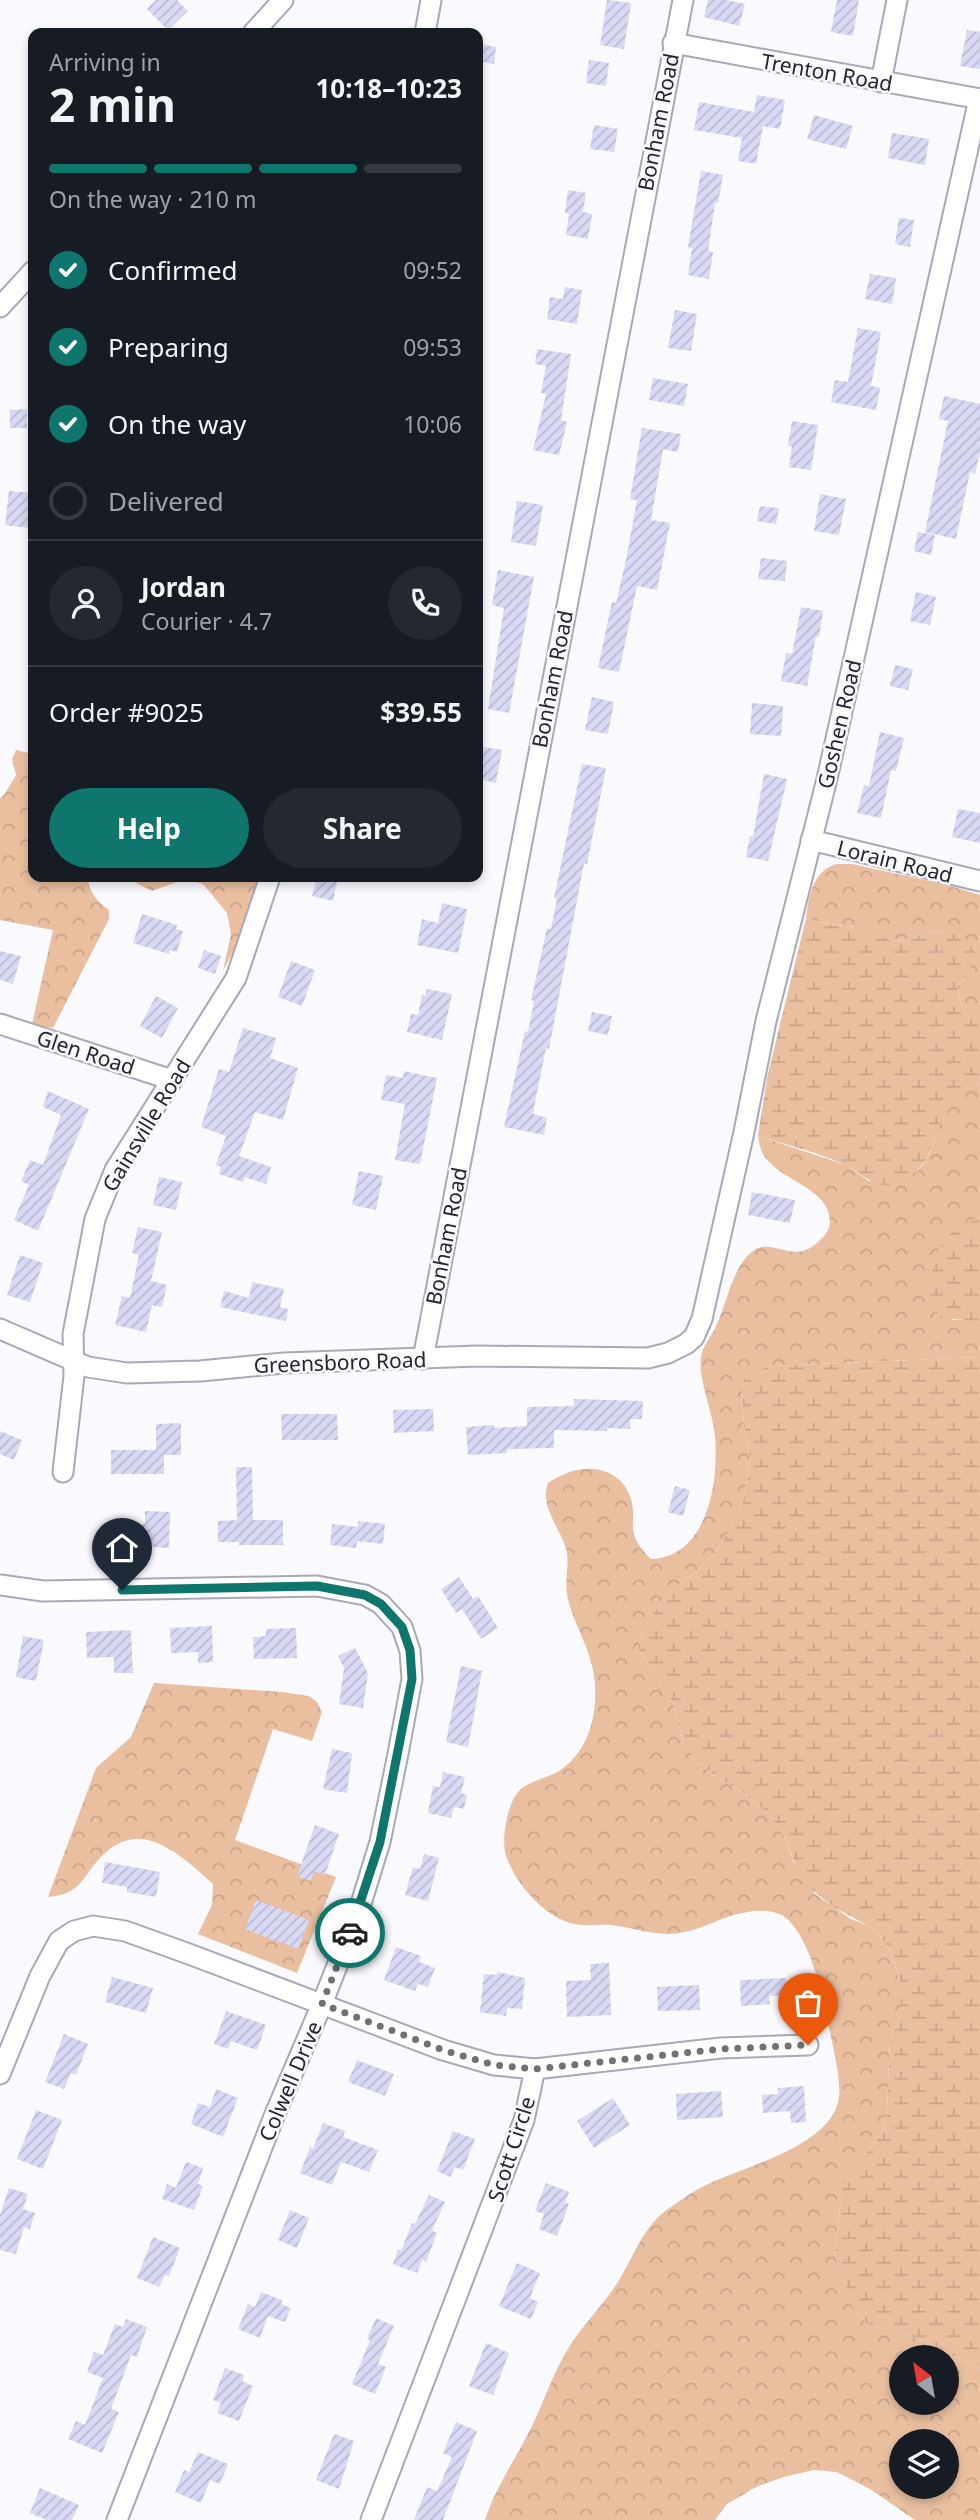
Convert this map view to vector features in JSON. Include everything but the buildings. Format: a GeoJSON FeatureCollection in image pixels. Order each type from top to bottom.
{"type":"FeatureCollection","features":[{"type":"Feature","properties":{"kind":"street"},"geometry":{"type":"LineString","coordinates":[[258,28],[283,0]]}},
{"type":"Feature","properties":{"kind":"street"},"geometry":{"type":"LineString","coordinates":[[426,28],[431,0]]}},
{"type":"Feature","properties":{"kind":"street","name":"Bonham Road"},"geometry":{"type":"LineString","coordinates":[[423,1359],[683,0]]}},
{"type":"Feature","properties":{"kind":"street"},"geometry":{"type":"LineString","coordinates":[[881,82],[897,0]]}},
{"type":"Feature","properties":{"kind":"street","name":"Trenton Road"},"geometry":{"type":"LineString","coordinates":[[673,43],[980,99]]}},
{"type":"Feature","properties":{"kind":"street","name":"Goshen Road"},"geometry":{"type":"LineString","coordinates":[[687,1344],[694,1337],[702,1319],[766,1021],[830,765],[980,99]]}},
{"type":"Feature","properties":{"kind":"street"},"geometry":{"type":"LineString","coordinates":[[0,307],[28,276]]}},
{"type":"Feature","properties":{"kind":"street","name":"Lorain Road"},"geometry":{"type":"LineString","coordinates":[[811,840],[980,881]]}},
{"type":"Feature","properties":{"kind":"street","name":"Gainsville Road"},"geometry":{"type":"LineString","coordinates":[[63,1472],[76,1318],[95,1219],[115,1171],[236,978],[268,882]]}},
{"type":"Feature","properties":{"kind":"street","name":"Glen Road"},"geometry":{"type":"LineString","coordinates":[[0,1024],[172,1080]]}},
{"type":"Feature","properties":{"kind":"street","name":"Greensboro Road"},"geometry":{"type":"LineString","coordinates":[[0,1329],[74,1362],[99,1370],[127,1373],[200,1371],[284,1363],[522,1356],[648,1358],[687,1344]]}},
{"type":"Feature","properties":{"kind":"street","name":"Colwell Drive"},"geometry":{"type":"LineString","coordinates":[[0,1585],[43,1591],[317,1586],[365,1595],[381,1604],[402,1627],[410,1650],[412,1679],[380,1842],[359,1910],[270,2127],[117,2520]]}},
{"type":"Feature","properties":{"kind":"street","name":"Scott Circle"},"geometry":{"type":"LineString","coordinates":[[0,2074],[40,1976],[59,1941],[74,1931],[93,1926],[125,1931],[443,2050],[494,2065],[535,2069],[524,2120],[371,2520]]}},
{"type":"Feature","properties":{"kind":"street"},"geometry":{"type":"LineString","coordinates":[[535,2069],[721,2049],[808,2045]]}},
{"type":"Feature","properties":{"kind":"green space"},"geometry":{"type":"Polygon","coordinates":[[[16,750],[28,753],[28,882],[89,882],[94,896],[109,910],[109,919],[53,1028],[32,1024],[53,930],[0,920],[0,798],[16,775],[12,759],[16,750]]]}},
{"type":"Feature","properties":{"kind":"green space"},"geometry":{"type":"Polygon","coordinates":[[[836,864],[852,864],[944,884],[980,895],[980,1026],[970,1018],[961,1004],[958,986],[969,973],[947,932],[926,933],[911,939],[891,941],[856,927],[806,918],[813,886],[822,873],[836,864]]]}},
{"type":"Feature","properties":{"kind":"green space"},"geometry":{"type":"Polygon","coordinates":[[[136,882],[177,882],[152,891],[136,882]]]}},
{"type":"Feature","properties":{"kind":"green space"},"geometry":{"type":"Polygon","coordinates":[[[196,882],[259,882],[250,918],[223,971],[231,934],[227,913],[203,884],[196,882]]]}},
{"type":"Feature","properties":{"kind":"green space"},"geometry":{"type":"Polygon","coordinates":[[[806,918],[856,927],[892,941],[911,939],[926,933],[947,932],[963,936],[975,952],[969,973],[958,986],[963,1009],[980,1026],[980,1082],[952,1105],[942,1121],[927,1159],[904,1180],[880,1184],[835,1160],[758,1136],[767,1078],[806,918]]]}},
{"type":"Feature","properties":{"kind":"green space"},"geometry":{"type":"Polygon","coordinates":[[[980,1082],[980,1217],[952,1232],[952,1320],[969,1319],[980,1323],[980,1357],[772,1366],[752,1371],[744,1378],[742,1389],[750,1463],[743,1502],[729,1532],[716,1551],[696,1572],[673,1589],[657,1608],[643,1630],[638,1648],[674,1705],[684,1745],[699,1763],[744,1793],[768,1814],[784,1836],[794,1863],[815,1894],[851,1919],[867,1925],[881,1937],[892,1954],[901,1986],[901,2015],[890,2039],[887,2110],[883,2128],[874,2144],[848,2173],[842,2188],[835,2254],[853,2307],[867,2324],[917,2338],[931,2345],[889,2345],[889,2415],[959,2415],[959,2359],[980,2369],[980,2520],[915,2520],[870,2489],[837,2472],[813,2470],[756,2487],[727,2504],[715,2520],[485,2520],[565,2353],[615,2286],[652,2223],[701,2187],[764,2162],[805,2141],[821,2129],[833,2114],[839,2097],[836,2063],[818,1980],[805,1944],[786,1918],[771,1912],[748,1912],[675,1934],[611,1925],[569,1923],[535,1901],[511,1867],[506,1856],[505,1832],[511,1804],[519,1791],[528,1784],[559,1771],[577,1754],[589,1733],[594,1709],[594,1674],[568,1599],[567,1553],[546,1501],[548,1483],[566,1473],[579,1470],[607,1472],[619,1479],[627,1489],[633,1510],[634,1534],[651,1559],[670,1555],[686,1545],[706,1514],[715,1474],[715,1436],[702,1376],[701,1357],[732,1283],[742,1263],[756,1249],[771,1247],[802,1251],[822,1238],[830,1225],[828,1210],[821,1200],[769,1162],[761,1150],[758,1136],[846,1165],[869,1181],[903,1176],[913,1173],[926,1161],[944,1114],[959,1096],[980,1082]]]}},
{"type":"Feature","properties":{"kind":"green space"},"geometry":{"type":"Polygon","coordinates":[[[980,1217],[980,1323],[949,1318],[932,1311],[930,1292],[932,1270],[944,1240],[954,1231],[980,1217]]]}},
{"type":"Feature","properties":{"kind":"green space"},"geometry":{"type":"Polygon","coordinates":[[[980,1357],[980,2369],[959,2359],[959,2345],[931,2345],[917,2338],[867,2324],[853,2307],[835,2254],[842,2188],[848,2173],[874,2144],[883,2128],[887,2110],[890,2039],[901,2015],[901,1986],[892,1954],[881,1937],[867,1925],[835,1908],[802,1882],[784,1836],[768,1814],[744,1793],[699,1763],[684,1745],[674,1705],[638,1648],[643,1630],[657,1608],[673,1589],[696,1572],[716,1551],[729,1532],[743,1502],[750,1463],[744,1427],[744,1378],[752,1371],[772,1366],[980,1357]]]}},
{"type":"Feature","properties":{"kind":"green space"},"geometry":{"type":"Polygon","coordinates":[[[154,1683],[309,1696],[317,1702],[322,1712],[312,1741],[273,1729],[235,1840],[336,1877],[297,1973],[198,1934],[212,1905],[213,1884],[185,1860],[155,1842],[140,1839],[125,1841],[109,1849],[76,1888],[65,1894],[48,1897],[96,1768],[131,1737],[154,1683]]]}},
{"type":"Feature","properties":{"kind":"way so far"},"geometry":{"type":"LineString","coordinates":[[350,1933],[322,2004],[443,2050],[494,2065],[535,2069],[721,2049],[808,2045]]}},
{"type":"Feature","properties":{"kind":"route"},"geometry":{"type":"LineString","coordinates":[[122,1590],[317,1586],[365,1595],[381,1604],[402,1627],[410,1650],[412,1679],[380,1842],[350,1933]]}}]}
